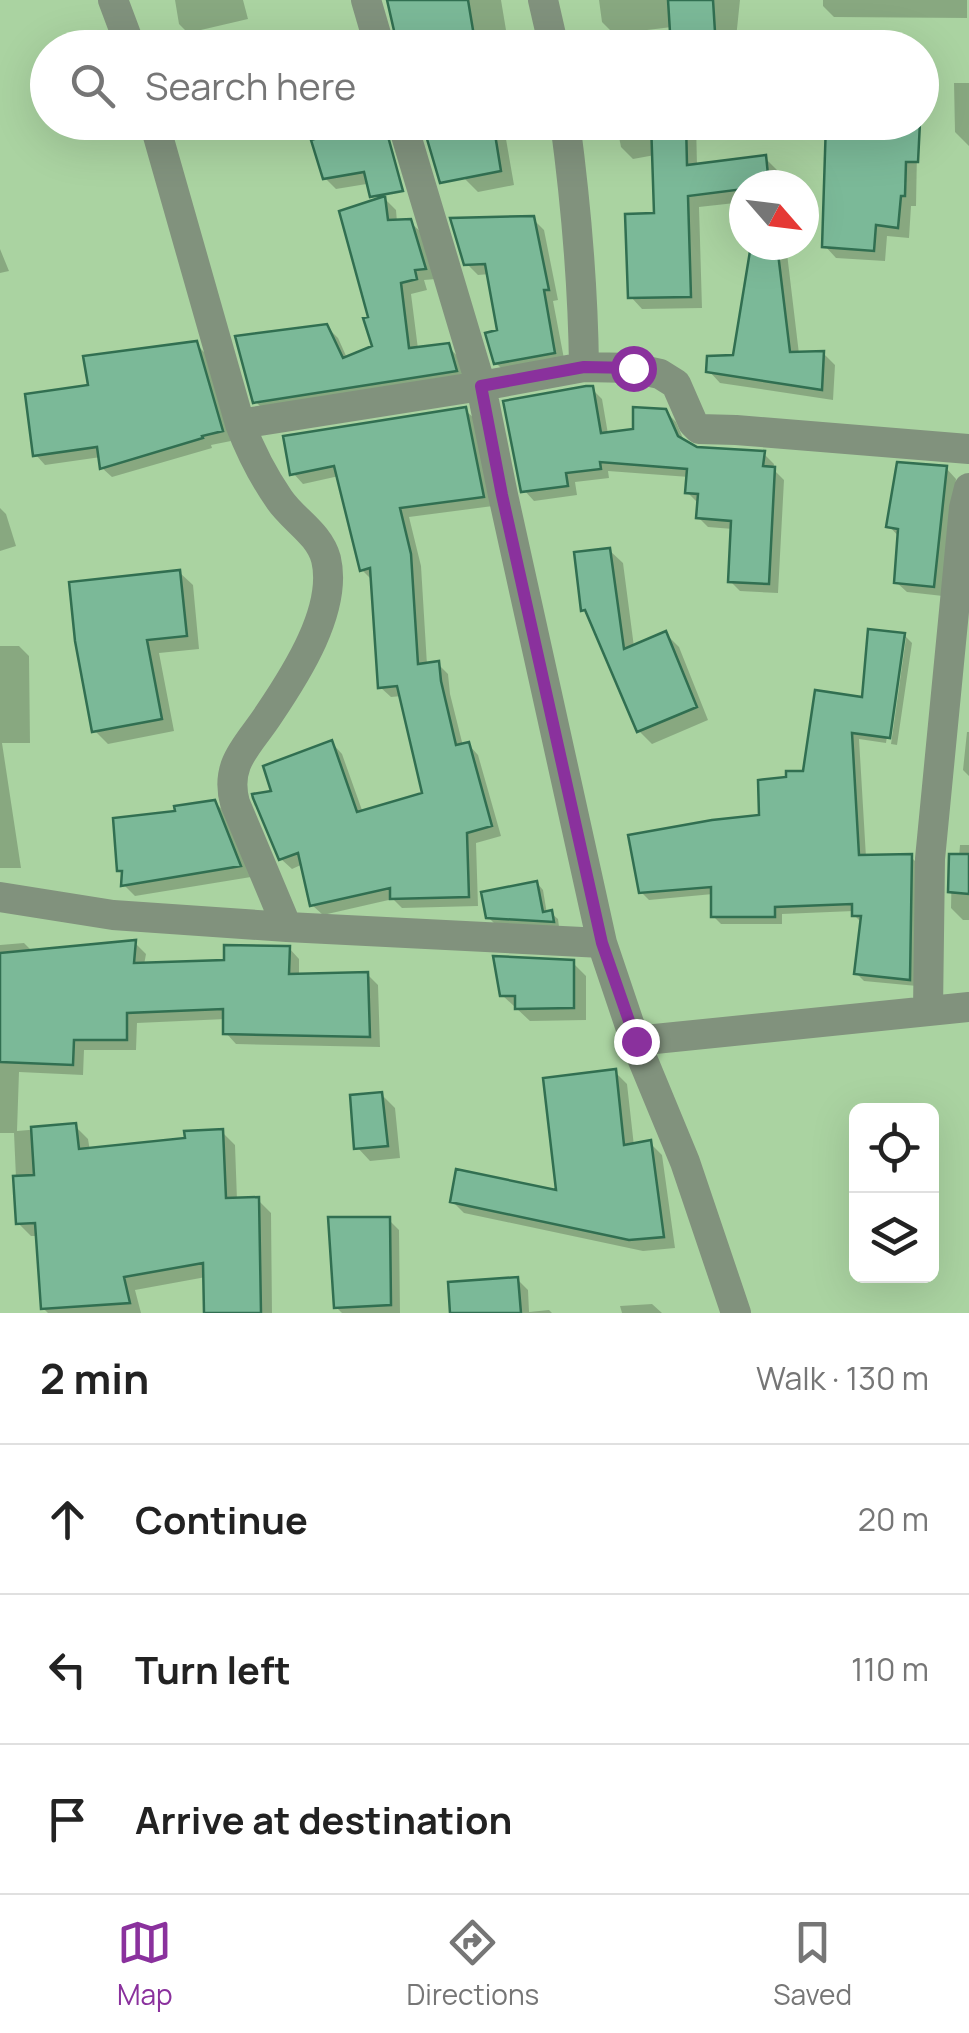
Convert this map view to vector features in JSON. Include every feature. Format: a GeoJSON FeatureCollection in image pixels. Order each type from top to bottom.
{"type":"FeatureCollection","features":[{"type":"Feature","properties":{"kind":"street"},"geometry":{"type":"LineString","coordinates":[[113,0],[124,30]]}},
{"type":"Feature","properties":{"kind":"street"},"geometry":{"type":"LineString","coordinates":[[366,0],[375,30]]}},
{"type":"Feature","properties":{"kind":"street"},"geometry":{"type":"LineString","coordinates":[[542,0],[550,30]]}},
{"type":"Feature","properties":{"kind":"street"},"geometry":{"type":"LineString","coordinates":[[159,140],[248,446],[280,502],[313,535],[325,558],[323,614],[306,653],[271,712],[240,752],[230,785],[287,927]]}},
{"type":"Feature","properties":{"kind":"street"},"geometry":{"type":"LineString","coordinates":[[407,140],[481,386],[602,943],[685,1162],[736,1313]]}},
{"type":"Feature","properties":{"kind":"street"},"geometry":{"type":"LineString","coordinates":[[567,140],[584,303],[584,367]]}},
{"type":"Feature","properties":{"kind":"street"},"geometry":{"type":"LineString","coordinates":[[240,424],[584,367],[633,368],[660,374],[676,384],[693,422],[707,430],[969,449]]}},
{"type":"Feature","properties":{"kind":"street"},"geometry":{"type":"LineString","coordinates":[[928,1010],[930,859],[967,502]]}},
{"type":"Feature","properties":{"kind":"street"},"geometry":{"type":"LineString","coordinates":[[0,897],[113,915],[602,943]]}},
{"type":"Feature","properties":{"kind":"street"},"geometry":{"type":"LineString","coordinates":[[636,1041],[969,1007]]}},
{"type":"Feature","properties":{"kind":"building"},"geometry":{"type":"Polygon","coordinates":[[[387,0],[468,0],[473,30],[394,30],[387,0]]]}},
{"type":"Feature","properties":{"kind":"building"},"geometry":{"type":"Polygon","coordinates":[[[668,0],[713,0],[715,30],[670,30],[668,0]]]}},
{"type":"Feature","properties":{"kind":"building"},"geometry":{"type":"Polygon","coordinates":[[[311,140],[389,140],[403,191],[370,197],[364,172],[323,179],[311,140]]]}},
{"type":"Feature","properties":{"kind":"building"},"geometry":{"type":"Polygon","coordinates":[[[427,140],[496,140],[501,171],[440,183],[427,140]]]}},
{"type":"Feature","properties":{"kind":"building"},"geometry":{"type":"Polygon","coordinates":[[[652,140],[686,140],[687,165],[766,155],[768,170],[729,170],[729,191],[688,196],[691,297],[628,298],[625,214],[654,213],[652,140]]]}},
{"type":"Feature","properties":{"kind":"building"},"geometry":{"type":"Polygon","coordinates":[[[825,140],[919,140],[918,162],[906,162],[905,196],[901,196],[898,228],[876,225],[874,251],[822,247],[825,140]]]}},
{"type":"Feature","properties":{"kind":"building"},"geometry":{"type":"Polygon","coordinates":[[[385,196],[388,220],[411,219],[426,269],[415,270],[417,279],[401,283],[409,348],[449,343],[457,371],[253,403],[235,336],[327,324],[343,358],[372,346],[363,318],[368,317],[339,211],[385,196]]]}},
{"type":"Feature","properties":{"kind":"building"},"geometry":{"type":"Polygon","coordinates":[[[534,216],[549,290],[544,290],[555,353],[494,364],[485,333],[497,330],[485,264],[464,265],[450,218],[534,216]]]}},
{"type":"Feature","properties":{"kind":"building"},"geometry":{"type":"Polygon","coordinates":[[[749,260],[779,260],[790,352],[824,351],[822,390],[706,372],[707,356],[733,355],[749,260]]]}},
{"type":"Feature","properties":{"kind":"building"},"geometry":{"type":"Polygon","coordinates":[[[197,341],[223,431],[100,469],[97,447],[33,456],[25,394],[88,385],[83,356],[197,341]]]}},
{"type":"Feature","properties":{"kind":"building"},"geometry":{"type":"Polygon","coordinates":[[[593,386],[601,433],[633,429],[633,407],[666,409],[678,436],[697,447],[765,451],[763,466],[775,467],[769,584],[728,582],[731,521],[696,518],[698,494],[685,493],[687,469],[600,462],[601,469],[566,473],[568,486],[521,492],[503,401],[593,386]]]}},
{"type":"Feature","properties":{"kind":"building"},"geometry":{"type":"Polygon","coordinates":[[[466,407],[484,497],[400,508],[411,554],[418,664],[439,661],[456,745],[469,742],[492,826],[467,833],[469,897],[390,899],[390,888],[310,906],[298,853],[279,860],[253,798],[252,794],[271,791],[263,766],[332,740],[357,812],[422,793],[397,686],[378,688],[370,568],[360,571],[334,466],[290,475],[283,436],[466,407]]]}},
{"type":"Feature","properties":{"kind":"building"},"geometry":{"type":"Polygon","coordinates":[[[897,462],[947,466],[934,587],[894,583],[898,529],[886,527],[897,462]]]}},
{"type":"Feature","properties":{"kind":"building"},"geometry":{"type":"Polygon","coordinates":[[[610,548],[624,649],[666,631],[697,707],[637,732],[585,610],[581,611],[574,552],[610,548]]]}},
{"type":"Feature","properties":{"kind":"building"},"geometry":{"type":"Polygon","coordinates":[[[180,570],[187,636],[147,640],[162,719],[92,732],[75,641],[69,582],[180,570]]]}},
{"type":"Feature","properties":{"kind":"building"},"geometry":{"type":"Polygon","coordinates":[[[868,629],[905,633],[890,738],[852,733],[859,855],[912,854],[910,980],[854,974],[861,916],[852,916],[852,904],[775,907],[775,917],[711,917],[711,887],[639,893],[628,835],[759,815],[758,780],[786,777],[786,771],[803,771],[815,690],[862,697],[868,629]]]}},
{"type":"Feature","properties":{"kind":"building"},"geometry":{"type":"Polygon","coordinates":[[[215,800],[241,866],[121,886],[113,818],[175,811],[174,806],[215,800]]]}},
{"type":"Feature","properties":{"kind":"building"},"geometry":{"type":"Polygon","coordinates":[[[949,854],[969,854],[969,894],[948,892],[949,854]]]}},
{"type":"Feature","properties":{"kind":"building"},"geometry":{"type":"Polygon","coordinates":[[[537,881],[543,912],[552,910],[554,922],[486,918],[481,892],[537,881]]]}},
{"type":"Feature","properties":{"kind":"building"},"geometry":{"type":"Polygon","coordinates":[[[136,940],[134,963],[224,960],[224,945],[290,946],[289,974],[368,972],[370,1037],[223,1034],[223,1009],[127,1013],[127,1040],[74,1040],[73,1065],[0,1062],[0,953],[136,940]]]}},
{"type":"Feature","properties":{"kind":"building"},"geometry":{"type":"Polygon","coordinates":[[[493,956],[574,960],[574,1008],[515,1009],[515,996],[500,996],[493,956]]]}},
{"type":"Feature","properties":{"kind":"building"},"geometry":{"type":"Polygon","coordinates":[[[616,1069],[624,1145],[651,1140],[664,1237],[629,1240],[450,1202],[456,1169],[556,1190],[543,1078],[616,1069]]]}},
{"type":"Feature","properties":{"kind":"building"},"geometry":{"type":"Polygon","coordinates":[[[382,1092],[388,1146],[354,1149],[350,1095],[382,1092]]]}},
{"type":"Feature","properties":{"kind":"building"},"geometry":{"type":"Polygon","coordinates":[[[76,1123],[79,1149],[185,1138],[184,1131],[223,1129],[226,1198],[259,1197],[261,1313],[204,1313],[203,1263],[124,1277],[130,1303],[41,1309],[35,1223],[16,1224],[13,1176],[34,1175],[31,1127],[76,1123]]]}},
{"type":"Feature","properties":{"kind":"building"},"geometry":{"type":"Polygon","coordinates":[[[328,1217],[390,1217],[391,1305],[334,1308],[328,1217]]]}},
{"type":"Feature","properties":{"kind":"building"},"geometry":{"type":"Polygon","coordinates":[[[518,1277],[521,1313],[450,1313],[448,1282],[518,1277]]]}},
{"type":"Feature","properties":{"kind":"route"},"geometry":{"type":"LineString","coordinates":[[633,368],[584,367],[481,386],[602,943],[636,1041]]}}]}
